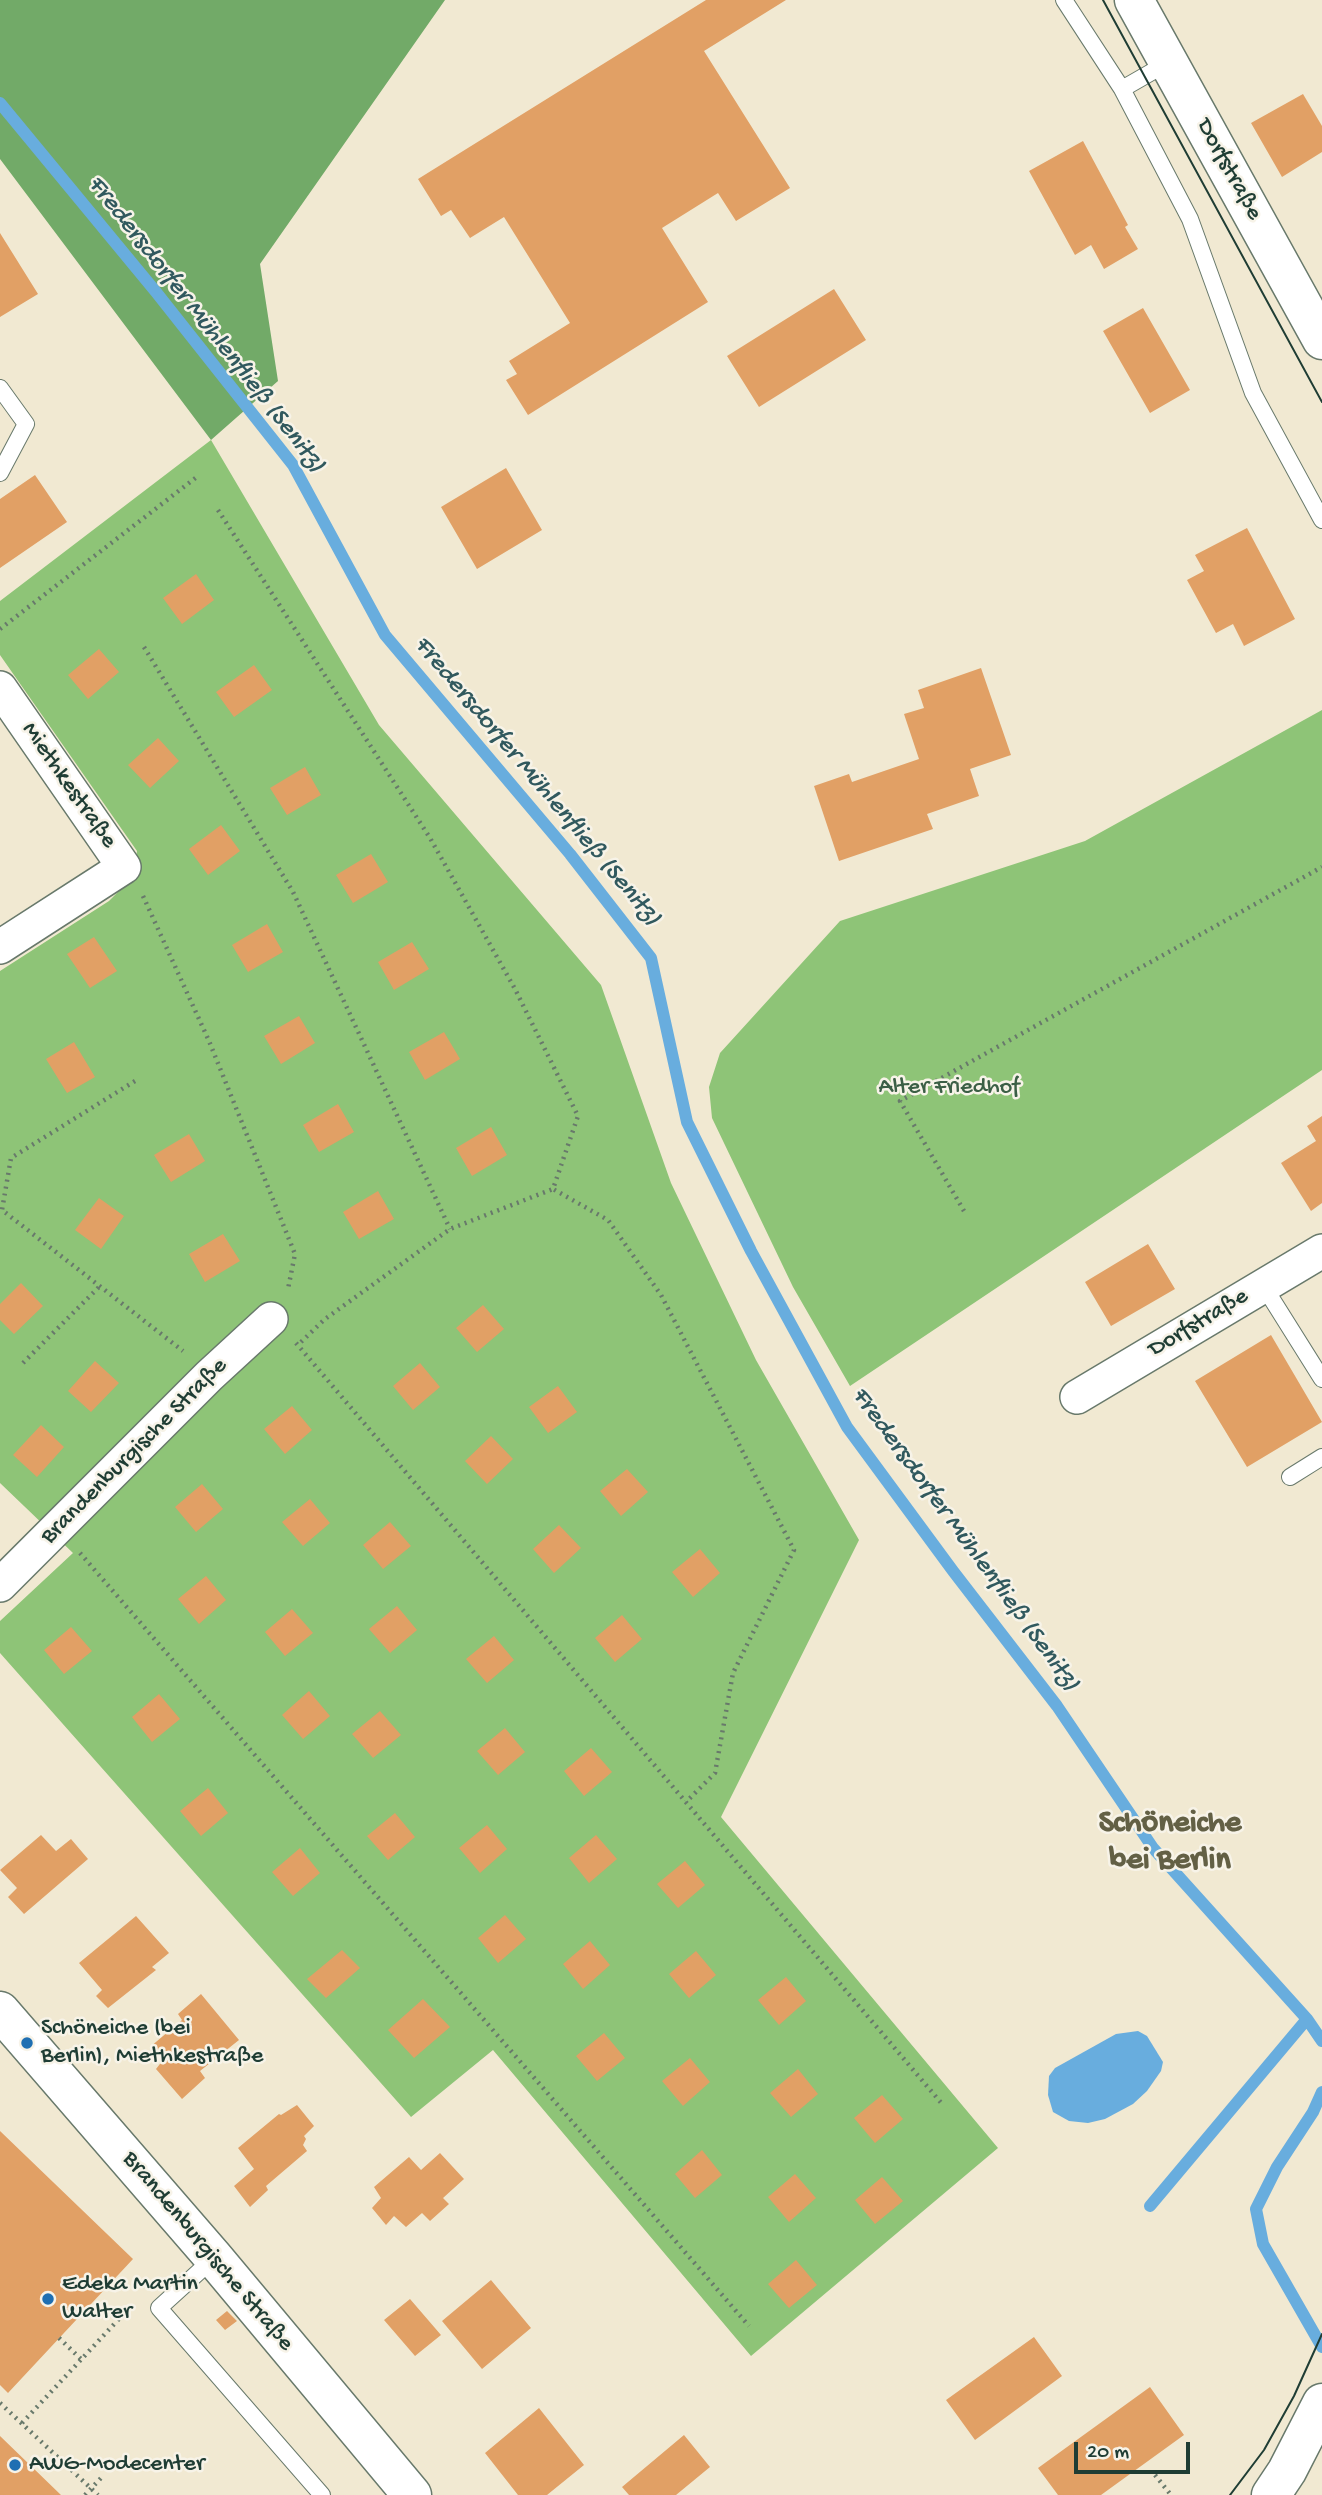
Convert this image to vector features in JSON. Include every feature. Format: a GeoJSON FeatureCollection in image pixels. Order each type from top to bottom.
{"type":"FeatureCollection","features":[{"type":"Feature","properties":{"kind":"street","name":"Dorfstraße"},"geometry":{"type":"LineString","coordinates":[[1134,0],[1322,340]]}},
{"type":"Feature","properties":{"kind":"street","name":"Miethkestraße"},"geometry":{"type":"LineString","coordinates":[[0,688],[124,867],[0,947]]}},
{"type":"Feature","properties":{"kind":"street","name":"Dorfstraße"},"geometry":{"type":"LineString","coordinates":[[1077,1397],[1322,1251]]}},
{"type":"Feature","properties":{"kind":"street","name":"Brandenburgische Straße"},"geometry":{"type":"LineString","coordinates":[[0,1585],[209,1376],[271,1319]]}},
{"type":"Feature","properties":{"kind":"street","name":"Brandenburgische Straße"},"geometry":{"type":"LineString","coordinates":[[0,2011],[214,2258],[412,2495]]}},
{"type":"Feature","properties":{"kind":"street"},"geometry":{"type":"LineString","coordinates":[[1271,2495],[1316,2416]]}},
{"type":"Feature","properties":{"kind":"lane"},"geometry":{"type":"LineString","coordinates":[[1064,0],[1122,89],[1190,219],[1253,393],[1322,520]]}},
{"type":"Feature","properties":{"kind":"lane"},"geometry":{"type":"LineString","coordinates":[[1122,89],[1169,62]]}},
{"type":"Feature","properties":{"kind":"lane"},"geometry":{"type":"LineString","coordinates":[[0,388],[26,425],[0,473]]}},
{"type":"Feature","properties":{"kind":"lane"},"geometry":{"type":"LineString","coordinates":[[1263,1285],[1322,1380]]}},
{"type":"Feature","properties":{"kind":"lane"},"geometry":{"type":"LineString","coordinates":[[1290,1477],[1322,1457]]}},
{"type":"Feature","properties":{"kind":"lane"},"geometry":{"type":"LineString","coordinates":[[214,2258],[159,2308],[322,2495]]}},
{"type":"Feature","properties":{"kind":"path"},"geometry":{"type":"LineString","coordinates":[[0,629],[198,476]]}},
{"type":"Feature","properties":{"kind":"path"},"geometry":{"type":"LineString","coordinates":[[218,510],[430,838],[515,989],[578,1116],[553,1189],[450,1229],[325,1319],[298,1345]]}},
{"type":"Feature","properties":{"kind":"path"},"geometry":{"type":"LineString","coordinates":[[144,648],[293,892],[450,1229]]}},
{"type":"Feature","properties":{"kind":"path"},"geometry":{"type":"LineString","coordinates":[[124,867],[136,880],[209,1041],[295,1254],[291,1285],[271,1319],[298,1345],[943,2105]]}},
{"type":"Feature","properties":{"kind":"path"},"geometry":{"type":"LineString","coordinates":[[964,1211],[900,1101],[1322,867]]}},
{"type":"Feature","properties":{"kind":"path"},"geometry":{"type":"LineString","coordinates":[[135,1081],[11,1158],[2,1210],[183,1351],[209,1376]]}},
{"type":"Feature","properties":{"kind":"path"},"geometry":{"type":"LineString","coordinates":[[553,1189],[608,1220],[661,1295],[794,1550],[733,1673],[715,1773],[686,1802]]}},
{"type":"Feature","properties":{"kind":"path"},"geometry":{"type":"LineString","coordinates":[[23,1363],[100,1286]]}},
{"type":"Feature","properties":{"kind":"path"},"geometry":{"type":"LineString","coordinates":[[58,1529],[749,2326]]}},
{"type":"Feature","properties":{"kind":"path"},"geometry":{"type":"LineString","coordinates":[[22,2423],[134,2303]]}},
{"type":"Feature","properties":{"kind":"path"},"geometry":{"type":"LineString","coordinates":[[58,2338],[82,2360]]}},
{"type":"Feature","properties":{"kind":"path"},"geometry":{"type":"LineString","coordinates":[[1,2405],[98,2495]]}},
{"type":"Feature","properties":{"kind":"path"},"geometry":{"type":"LineString","coordinates":[[1155,2475],[1171,2495]]}},
{"type":"Feature","properties":{"kind":"path"},"geometry":{"type":"LineString","coordinates":[[85,2495],[101,2478]]}},
{"type":"Feature","properties":{"kind":"green space"},"geometry":{"type":"Polygon","coordinates":[[[0,0],[445,0],[260,264],[278,381],[211,440],[0,159],[0,0]]]}},
{"type":"Feature","properties":{"kind":"green space"},"geometry":{"type":"Polygon","coordinates":[[[211,440],[379,725],[601,985],[671,1183],[756,1360],[859,1540],[721,1817],[998,2148],[751,2356],[493,2050],[411,2117],[0,1653],[0,1621],[73,1553],[0,1483],[0,971],[109,901],[133,877],[137,851],[0,655],[0,601],[211,440]]]}},
{"type":"Feature","properties":{"kind":"green space","name":"Alter Friedhof"},"geometry":{"type":"Polygon","coordinates":[[[1322,710],[1322,1070],[850,1386],[793,1287],[712,1118],[709,1087],[720,1053],[840,921],[1085,841],[1322,710]]]}},
{"type":"Feature","properties":{"kind":"water"},"geometry":{"type":"Polygon","coordinates":[[[1138,2031],[1147,2036],[1163,2062],[1161,2071],[1147,2091],[1133,2104],[1105,2119],[1088,2123],[1069,2121],[1053,2112],[1048,2095],[1049,2076],[1055,2068],[1116,2034],[1138,2031]]]}},
{"type":"Feature","properties":{"kind":"building"},"geometry":{"type":"Polygon","coordinates":[[[706,0],[786,0],[704,51],[790,188],[736,221],[718,193],[662,228],[708,302],[528,415],[506,380],[517,374],[509,361],[570,323],[504,217],[470,238],[451,210],[441,216],[418,179],[706,0]]]}},
{"type":"Feature","properties":{"kind":"building"},"geometry":{"type":"Polygon","coordinates":[[[1303,94],[1322,126],[1322,152],[1282,177],[1251,123],[1303,94]]]}},
{"type":"Feature","properties":{"kind":"building"},"geometry":{"type":"Polygon","coordinates":[[[1083,141],[1138,249],[1104,269],[1091,245],[1075,255],[1029,171],[1083,141]]]}},
{"type":"Feature","properties":{"kind":"building"},"geometry":{"type":"Polygon","coordinates":[[[0,233],[38,294],[0,317],[0,233]]]}},
{"type":"Feature","properties":{"kind":"building"},"geometry":{"type":"Polygon","coordinates":[[[834,289],[866,340],[759,407],[727,356],[834,289]]]}},
{"type":"Feature","properties":{"kind":"building"},"geometry":{"type":"Polygon","coordinates":[[[1143,308],[1190,390],[1150,413],[1103,331],[1143,308]]]}},
{"type":"Feature","properties":{"kind":"building"},"geometry":{"type":"Polygon","coordinates":[[[506,468],[542,530],[477,569],[441,507],[506,468]]]}},
{"type":"Feature","properties":{"kind":"building"},"geometry":{"type":"Polygon","coordinates":[[[35,475],[67,522],[0,568],[0,499],[35,475]]]}},
{"type":"Feature","properties":{"kind":"building"},"geometry":{"type":"Polygon","coordinates":[[[1247,528],[1295,619],[1244,646],[1233,624],[1216,633],[1187,580],[1204,571],[1195,555],[1247,528]]]}},
{"type":"Feature","properties":{"kind":"building"},"geometry":{"type":"Polygon","coordinates":[[[196,574],[214,600],[182,624],[163,598],[196,574]]]}},
{"type":"Feature","properties":{"kind":"building"},"geometry":{"type":"Polygon","coordinates":[[[99,649],[119,672],[88,699],[68,675],[99,649]]]}},
{"type":"Feature","properties":{"kind":"building"},"geometry":{"type":"Polygon","coordinates":[[[254,665],[272,690],[234,717],[216,692],[254,665]]]}},
{"type":"Feature","properties":{"kind":"building"},"geometry":{"type":"Polygon","coordinates":[[[981,668],[1011,755],[970,769],[979,796],[927,814],[933,829],[839,861],[814,786],[849,774],[852,782],[919,759],[904,714],[924,708],[918,690],[981,668]]]}},
{"type":"Feature","properties":{"kind":"building"},"geometry":{"type":"Polygon","coordinates":[[[158,738],[179,761],[150,788],[128,765],[158,738]]]}},
{"type":"Feature","properties":{"kind":"building"},"geometry":{"type":"Polygon","coordinates":[[[305,767],[321,795],[287,815],[270,788],[305,767]]]}},
{"type":"Feature","properties":{"kind":"building"},"geometry":{"type":"Polygon","coordinates":[[[221,825],[240,851],[208,875],[189,849],[221,825]]]}},
{"type":"Feature","properties":{"kind":"building"},"geometry":{"type":"Polygon","coordinates":[[[371,854],[388,882],[353,903],[336,875],[371,854]]]}},
{"type":"Feature","properties":{"kind":"building"},"geometry":{"type":"Polygon","coordinates":[[[267,924],[283,952],[248,972],[232,945],[267,924]]]}},
{"type":"Feature","properties":{"kind":"building"},"geometry":{"type":"Polygon","coordinates":[[[94,937],[117,971],[90,988],[67,954],[94,937]]]}},
{"type":"Feature","properties":{"kind":"building"},"geometry":{"type":"Polygon","coordinates":[[[412,942],[429,969],[394,990],[378,962],[412,942]]]}},
{"type":"Feature","properties":{"kind":"building"},"geometry":{"type":"Polygon","coordinates":[[[299,1016],[315,1043],[281,1064],[264,1036],[299,1016]]]}},
{"type":"Feature","properties":{"kind":"building"},"geometry":{"type":"Polygon","coordinates":[[[444,1032],[460,1059],[425,1080],[409,1052],[444,1032]]]}},
{"type":"Feature","properties":{"kind":"building"},"geometry":{"type":"Polygon","coordinates":[[[74,1042],[95,1077],[67,1093],[46,1059],[74,1042]]]}},
{"type":"Feature","properties":{"kind":"building"},"geometry":{"type":"Polygon","coordinates":[[[338,1104],[354,1132],[319,1152],[303,1125],[338,1104]]]}},
{"type":"Feature","properties":{"kind":"building"},"geometry":{"type":"Polygon","coordinates":[[[1322,1116],[1322,1203],[1311,1211],[1281,1163],[1316,1141],[1307,1126],[1322,1116]]]}},
{"type":"Feature","properties":{"kind":"building"},"geometry":{"type":"Polygon","coordinates":[[[491,1127],[507,1155],[472,1176],[456,1148],[491,1127]]]}},
{"type":"Feature","properties":{"kind":"building"},"geometry":{"type":"Polygon","coordinates":[[[189,1134],[205,1161],[171,1182],[154,1155],[189,1134]]]}},
{"type":"Feature","properties":{"kind":"building"},"geometry":{"type":"Polygon","coordinates":[[[378,1191],[394,1219],[359,1239],[343,1212],[378,1191]]]}},
{"type":"Feature","properties":{"kind":"building"},"geometry":{"type":"Polygon","coordinates":[[[99,1198],[124,1216],[101,1249],[75,1230],[99,1198]]]}},
{"type":"Feature","properties":{"kind":"building"},"geometry":{"type":"Polygon","coordinates":[[[223,1234],[240,1261],[205,1282],[189,1254],[223,1234]]]}},
{"type":"Feature","properties":{"kind":"building"},"geometry":{"type":"Polygon","coordinates":[[[1148,1244],[1175,1289],[1111,1326],[1085,1282],[1148,1244]]]}},
{"type":"Feature","properties":{"kind":"building"},"geometry":{"type":"Polygon","coordinates":[[[21,1283],[43,1306],[14,1334],[0,1320],[0,1304],[21,1283]]]}},
{"type":"Feature","properties":{"kind":"building"},"geometry":{"type":"Polygon","coordinates":[[[483,1305],[504,1329],[477,1352],[456,1328],[483,1305]]]}},
{"type":"Feature","properties":{"kind":"building"},"geometry":{"type":"Polygon","coordinates":[[[1271,1335],[1322,1422],[1247,1467],[1195,1381],[1271,1335]]]}},
{"type":"Feature","properties":{"kind":"building"},"geometry":{"type":"Polygon","coordinates":[[[95,1361],[119,1383],[91,1412],[68,1391],[95,1361]]]}},
{"type":"Feature","properties":{"kind":"building"},"geometry":{"type":"Polygon","coordinates":[[[420,1363],[440,1387],[413,1410],[393,1386],[420,1363]]]}},
{"type":"Feature","properties":{"kind":"building"},"geometry":{"type":"Polygon","coordinates":[[[558,1386],[577,1412],[548,1433],[529,1407],[558,1386]]]}},
{"type":"Feature","properties":{"kind":"building"},"geometry":{"type":"Polygon","coordinates":[[[292,1406],[312,1430],[285,1454],[264,1429],[292,1406]]]}},
{"type":"Feature","properties":{"kind":"building"},"geometry":{"type":"Polygon","coordinates":[[[41,1425],[64,1447],[37,1477],[13,1455],[41,1425]]]}},
{"type":"Feature","properties":{"kind":"building"},"geometry":{"type":"Polygon","coordinates":[[[491,1436],[513,1459],[487,1484],[465,1461],[491,1436]]]}},
{"type":"Feature","properties":{"kind":"building"},"geometry":{"type":"Polygon","coordinates":[[[627,1469],[648,1492],[621,1516],[600,1491],[627,1469]]]}},
{"type":"Feature","properties":{"kind":"building"},"geometry":{"type":"Polygon","coordinates":[[[202,1484],[223,1509],[196,1532],[175,1507],[202,1484]]]}},
{"type":"Feature","properties":{"kind":"building"},"geometry":{"type":"Polygon","coordinates":[[[310,1499],[330,1523],[303,1546],[282,1522],[310,1499]]]}},
{"type":"Feature","properties":{"kind":"building"},"geometry":{"type":"Polygon","coordinates":[[[390,1522],[411,1546],[383,1569],[363,1545],[390,1522]]]}},
{"type":"Feature","properties":{"kind":"building"},"geometry":{"type":"Polygon","coordinates":[[[559,1525],[581,1548],[554,1573],[533,1549],[559,1525]]]}},
{"type":"Feature","properties":{"kind":"building"},"geometry":{"type":"Polygon","coordinates":[[[700,1549],[720,1573],[693,1597],[672,1572],[700,1549]]]}},
{"type":"Feature","properties":{"kind":"building"},"geometry":{"type":"Polygon","coordinates":[[[206,1576],[226,1600],[199,1624],[178,1599],[206,1576]]]}},
{"type":"Feature","properties":{"kind":"building"},"geometry":{"type":"Polygon","coordinates":[[[397,1606],[417,1630],[390,1653],[369,1629],[397,1606]]]}},
{"type":"Feature","properties":{"kind":"building"},"geometry":{"type":"Polygon","coordinates":[[[292,1609],[313,1633],[285,1656],[265,1632],[292,1609]]]}},
{"type":"Feature","properties":{"kind":"building"},"geometry":{"type":"Polygon","coordinates":[[[622,1615],[642,1639],[615,1662],[595,1638],[622,1615]]]}},
{"type":"Feature","properties":{"kind":"building"},"geometry":{"type":"Polygon","coordinates":[[[71,1627],[92,1651],[64,1674],[44,1650],[71,1627]]]}},
{"type":"Feature","properties":{"kind":"building"},"geometry":{"type":"Polygon","coordinates":[[[494,1636],[514,1660],[487,1683],[466,1659],[494,1636]]]}},
{"type":"Feature","properties":{"kind":"building"},"geometry":{"type":"Polygon","coordinates":[[[309,1691],[330,1716],[303,1739],[282,1715],[309,1691]]]}},
{"type":"Feature","properties":{"kind":"building"},"geometry":{"type":"Polygon","coordinates":[[[159,1694],[180,1719],[152,1742],[132,1717],[159,1694]]]}},
{"type":"Feature","properties":{"kind":"building"},"geometry":{"type":"Polygon","coordinates":[[[380,1711],[401,1735],[373,1758],[352,1734],[380,1711]]]}},
{"type":"Feature","properties":{"kind":"building"},"geometry":{"type":"Polygon","coordinates":[[[505,1728],[525,1752],[498,1775],[477,1751],[505,1728]]]}},
{"type":"Feature","properties":{"kind":"building"},"geometry":{"type":"Polygon","coordinates":[[[591,1748],[612,1772],[584,1796],[564,1771],[591,1748]]]}},
{"type":"Feature","properties":{"kind":"building"},"geometry":{"type":"Polygon","coordinates":[[[208,1788],[228,1813],[201,1836],[180,1811],[208,1788]]]}},
{"type":"Feature","properties":{"kind":"building"},"geometry":{"type":"Polygon","coordinates":[[[395,1813],[415,1837],[388,1860],[367,1836],[395,1813]]]}},
{"type":"Feature","properties":{"kind":"building"},"geometry":{"type":"Polygon","coordinates":[[[487,1825],[507,1849],[480,1873],[459,1848],[487,1825]]]}},
{"type":"Feature","properties":{"kind":"building"},"geometry":{"type":"Polygon","coordinates":[[[41,1835],[56,1851],[71,1839],[88,1859],[24,1914],[8,1897],[17,1888],[0,1870],[41,1835]]]}},
{"type":"Feature","properties":{"kind":"building"},"geometry":{"type":"Polygon","coordinates":[[[596,1835],[617,1859],[589,1883],[569,1858],[596,1835]]]}},
{"type":"Feature","properties":{"kind":"building"},"geometry":{"type":"Polygon","coordinates":[[[300,1848],[320,1873],[293,1896],[272,1872],[300,1848]]]}},
{"type":"Feature","properties":{"kind":"building"},"geometry":{"type":"Polygon","coordinates":[[[685,1861],[705,1885],[678,1908],[657,1884],[685,1861]]]}},
{"type":"Feature","properties":{"kind":"building"},"geometry":{"type":"Polygon","coordinates":[[[505,1915],[526,1939],[498,1963],[478,1938],[505,1915]]]}},
{"type":"Feature","properties":{"kind":"building"},"geometry":{"type":"Polygon","coordinates":[[[136,1916],[169,1953],[152,1967],[156,1970],[108,2008],[96,1996],[102,1990],[79,1963],[136,1916]]]}},
{"type":"Feature","properties":{"kind":"building"},"geometry":{"type":"Polygon","coordinates":[[[590,1941],[610,1965],[583,1989],[563,1964],[590,1941]]]}},
{"type":"Feature","properties":{"kind":"building"},"geometry":{"type":"Polygon","coordinates":[[[342,1950],[360,1968],[326,1998],[307,1979],[342,1950]]]}},
{"type":"Feature","properties":{"kind":"building"},"geometry":{"type":"Polygon","coordinates":[[[696,1951],[716,1975],[689,1998],[669,1974],[696,1951]]]}},
{"type":"Feature","properties":{"kind":"building"},"geometry":{"type":"Polygon","coordinates":[[[786,1977],[806,2001],[779,2025],[758,2000],[786,1977]]]}},
{"type":"Feature","properties":{"kind":"building"},"geometry":{"type":"Polygon","coordinates":[[[201,1994],[239,2040],[200,2071],[205,2078],[182,2099],[156,2069],[163,2060],[150,2047],[182,2020],[178,2014],[201,1994]]]}},
{"type":"Feature","properties":{"kind":"building"},"geometry":{"type":"Polygon","coordinates":[[[423,1999],[450,2027],[414,2058],[388,2030],[423,1999]]]}},
{"type":"Feature","properties":{"kind":"building"},"geometry":{"type":"Polygon","coordinates":[[[604,2033],[625,2058],[597,2081],[576,2056],[604,2033]]]}},
{"type":"Feature","properties":{"kind":"building"},"geometry":{"type":"Polygon","coordinates":[[[690,2058],[710,2082],[683,2106],[662,2081],[690,2058]]]}},
{"type":"Feature","properties":{"kind":"building"},"geometry":{"type":"Polygon","coordinates":[[[798,2069],[818,2094],[791,2117],[770,2093],[798,2069]]]}},
{"type":"Feature","properties":{"kind":"building"},"geometry":{"type":"Polygon","coordinates":[[[882,2095],[903,2119],[875,2143],[854,2118],[882,2095]]]}},
{"type":"Feature","properties":{"kind":"building"},"geometry":{"type":"Polygon","coordinates":[[[297,2105],[314,2126],[304,2136],[306,2139],[303,2145],[307,2151],[266,2186],[268,2190],[250,2207],[234,2186],[254,2169],[238,2148],[279,2114],[297,2105]]]}},
{"type":"Feature","properties":{"kind":"building","name":"Edeka Martin Walter"},"geometry":{"type":"Polygon","coordinates":[[[0,2131],[133,2259],[8,2393],[0,2385],[0,2131]]]}},
{"type":"Feature","properties":{"kind":"building"},"geometry":{"type":"Polygon","coordinates":[[[702,2150],[722,2175],[695,2198],[675,2174],[702,2150]]]}},
{"type":"Feature","properties":{"kind":"building"},"geometry":{"type":"Polygon","coordinates":[[[440,2153],[464,2179],[443,2198],[449,2204],[430,2221],[422,2213],[406,2227],[394,2216],[386,2225],[372,2208],[381,2198],[374,2187],[409,2157],[421,2170],[440,2153]]]}},
{"type":"Feature","properties":{"kind":"building"},"geometry":{"type":"Polygon","coordinates":[[[795,2174],[816,2198],[789,2222],[768,2197],[795,2174]]]}},
{"type":"Feature","properties":{"kind":"building"},"geometry":{"type":"Polygon","coordinates":[[[882,2177],[903,2201],[875,2224],[855,2200],[882,2177]]]}},
{"type":"Feature","properties":{"kind":"building"},"geometry":{"type":"Polygon","coordinates":[[[796,2260],[817,2285],[789,2308],[768,2284],[796,2260]]]}},
{"type":"Feature","properties":{"kind":"building"},"geometry":{"type":"Polygon","coordinates":[[[491,2280],[531,2328],[482,2369],[442,2321],[491,2280]]]}},
{"type":"Feature","properties":{"kind":"building"},"geometry":{"type":"Polygon","coordinates":[[[410,2299],[441,2335],[415,2356],[384,2320],[410,2299]]]}},
{"type":"Feature","properties":{"kind":"building"},"geometry":{"type":"Polygon","coordinates":[[[227,2311],[237,2321],[225,2330],[216,2320],[227,2311]]]}},
{"type":"Feature","properties":{"kind":"building"},"geometry":{"type":"Polygon","coordinates":[[[1034,2337],[1062,2376],[975,2440],[946,2400],[1034,2337]]]}},
{"type":"Feature","properties":{"kind":"building"},"geometry":{"type":"Polygon","coordinates":[[[1150,2387],[1184,2435],[1101,2495],[1058,2495],[1038,2468],[1150,2387]]]}},
{"type":"Feature","properties":{"kind":"building"},"geometry":{"type":"Polygon","coordinates":[[[539,2408],[584,2465],[547,2495],[518,2495],[485,2453],[539,2408]]]}},
{"type":"Feature","properties":{"kind":"building"},"geometry":{"type":"Polygon","coordinates":[[[684,2435],[710,2467],[676,2495],[629,2495],[622,2487],[684,2435]]]}},
{"type":"Feature","properties":{"kind":"building","name":"AWG-Modecenter"},"geometry":{"type":"Polygon","coordinates":[[[0,2436],[61,2495],[0,2495],[0,2436]]]}},
{"type":"Feature","properties":{"kind":"waterway","name":"Fredersdorfer Mühlenfließ (Senitz)"},"geometry":{"type":"LineString","coordinates":[[0,103],[156,292],[293,465],[385,635],[570,854],[651,958],[687,1122],[751,1251],[847,1427],[1057,1706],[1153,1848],[1307,2019],[1322,2041]]}},
{"type":"Feature","properties":{"kind":"waterway"},"geometry":{"type":"LineString","coordinates":[[1150,2206],[1307,2019]]}},
{"type":"Feature","properties":{"kind":"waterway","name":"Fredersdorfer Mühlenfließ (Senitz)"},"geometry":{"type":"LineString","coordinates":[[1322,2092],[1313,2112],[1277,2167],[1256,2209],[1263,2244],[1322,2347]]}},
{"type":"Feature","properties":{"kind":"tram line"},"geometry":{"type":"LineString","coordinates":[[1103,0],[1322,402]]}},
{"type":"Feature","properties":{"kind":"tram line"},"geometry":{"type":"LineString","coordinates":[[1230,2495],[1264,2450],[1294,2396],[1322,2334]]}},
{"type":"Feature","properties":{"kind":"place","name":"Schöneiche (bei Berlin), Miethkestraße"},"geometry":{"type":"Point","coordinates":[27,2043]}},
{"type":"Feature","properties":{"kind":"place","name":"Edeka Martin Walter"},"geometry":{"type":"Point","coordinates":[48,2299]}},
{"type":"Feature","properties":{"kind":"place","name":"AWG-Modecenter"},"geometry":{"type":"Point","coordinates":[15,2465]}},
{"type":"Feature","properties":{"kind":"district","name":"Schöneiche bei Berlin"},"geometry":{"type":"Point","coordinates":[1170,1844]}}]}
